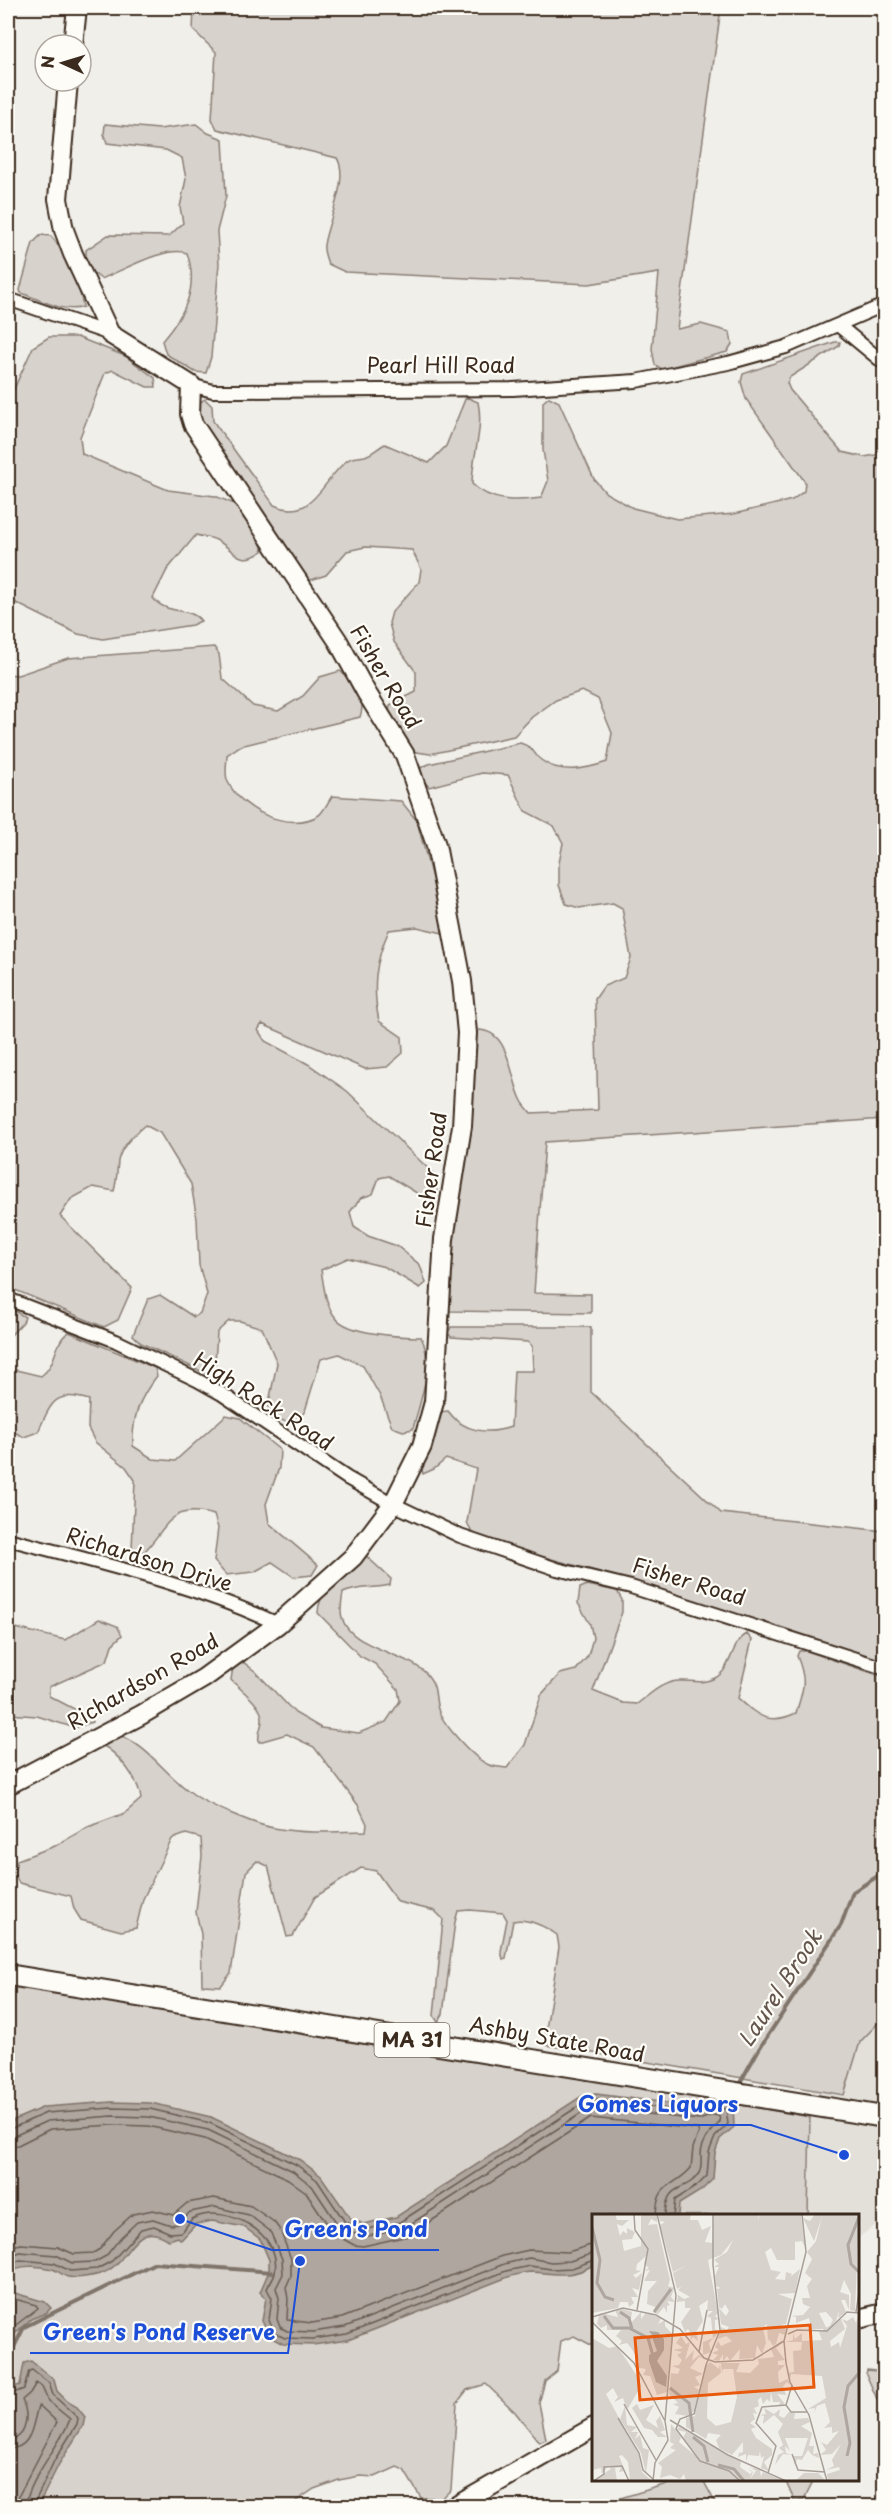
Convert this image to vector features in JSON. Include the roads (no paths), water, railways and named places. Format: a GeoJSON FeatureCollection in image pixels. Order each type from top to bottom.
{"type":"FeatureCollection","features":[{"type":"Feature","properties":{"kind":"main road","name":"Ashby State Road"},"geometry":{"type":"LineString","coordinates":[[8,1975],[885,2117]]}},
{"type":"Feature","properties":{"kind":"street"},"geometry":{"type":"LineString","coordinates":[[74,33],[77,8]]}},
{"type":"Feature","properties":{"kind":"street"},"geometry":{"type":"LineString","coordinates":[[67,93],[59,208],[73,254],[111,334]]}},
{"type":"Feature","properties":{"kind":"street","name":"Pearl Hill Road"},"geometry":{"type":"LineString","coordinates":[[8,299],[111,334],[191,385],[213,391],[513,389],[636,381],[728,363],[786,346],[885,305]]}},
{"type":"Feature","properties":{"kind":"street"},"geometry":{"type":"LineString","coordinates":[[838,325],[885,363]]}},
{"type":"Feature","properties":{"kind":"street","name":"Fisher Road"},"geometry":{"type":"LineString","coordinates":[[191,385],[190,414],[193,424],[338,641],[405,755],[424,805],[445,885],[462,981],[467,1033],[466,1084],[462,1126],[444,1239],[434,1402],[422,1446],[393,1504],[460,1536],[502,1551],[557,1569],[631,1587],[885,1668]]}},
{"type":"Feature","properties":{"kind":"street","name":"High Rock Road"},"geometry":{"type":"LineString","coordinates":[[8,1299],[126,1346],[206,1385],[311,1456],[393,1504]]}},
{"type":"Feature","properties":{"kind":"street","name":"Richardson Road"},"geometry":{"type":"LineString","coordinates":[[8,1785],[141,1715],[204,1678],[278,1624],[353,1557],[393,1504]]}},
{"type":"Feature","properties":{"kind":"street","name":"Richardson Drive"},"geometry":{"type":"LineString","coordinates":[[8,1539],[118,1566],[245,1609],[278,1624]]}},
{"type":"Feature","properties":{"kind":"street"},"geometry":{"type":"LineString","coordinates":[[859,2319],[885,2313]]}},
{"type":"Feature","properties":{"kind":"street"},"geometry":{"type":"LineString","coordinates":[[456,2506],[592,2428]]}},
{"type":"Feature","properties":{"kind":"water"},"geometry":{"type":"Polygon","coordinates":[[[596,2094],[700,2107],[710,2100],[733,2104],[734,2127],[720,2139],[715,2153],[713,2179],[702,2190],[679,2204],[678,2214],[592,2214],[592,2266],[577,2272],[563,2274],[529,2272],[508,2277],[348,2340],[313,2345],[283,2344],[270,2337],[262,2321],[266,2298],[260,2292],[269,2271],[269,2260],[260,2239],[244,2227],[212,2221],[196,2224],[181,2240],[178,2237],[169,2240],[156,2234],[147,2234],[139,2238],[110,2269],[93,2276],[68,2277],[54,2270],[35,2266],[8,2272],[8,2126],[14,2120],[44,2107],[112,2102],[151,2103],[211,2117],[300,2160],[321,2176],[350,2218],[363,2224],[396,2217],[582,2096],[596,2094]]]}},
{"type":"Feature","properties":{"kind":"water"},"geometry":{"type":"Polygon","coordinates":[[[8,2291],[45,2302],[51,2308],[46,2313],[31,2319],[8,2340],[8,2291]]]}},
{"type":"Feature","properties":{"kind":"water"},"geometry":{"type":"Polygon","coordinates":[[[31,2361],[54,2380],[57,2391],[77,2407],[85,2417],[83,2426],[59,2464],[38,2506],[8,2506],[8,2443],[14,2413],[8,2406],[8,2389],[20,2385],[24,2363],[31,2361]]]}},
{"type":"Feature","properties":{"kind":"waterway","name":"Laurel Brook"},"geometry":{"type":"LineString","coordinates":[[737,2088],[759,2049],[841,1925],[853,1892],[884,1872]]}},
{"type":"Feature","properties":{"kind":"waterway"},"geometry":{"type":"LineString","coordinates":[[8,2359],[24,2327],[155,2263],[272,2272]]}},
{"type":"Feature","properties":{"kind":"place","name":"Gomes Liquors"},"geometry":{"type":"Point","coordinates":[844,2155]}},
{"type":"Feature","properties":{"kind":"place","name":"Green's Pond"},"geometry":{"type":"Point","coordinates":[180,2219]}},
{"type":"Feature","properties":{"kind":"place","name":"Green's Pond Reserve"},"geometry":{"type":"Point","coordinates":[300,2261]}}]}
